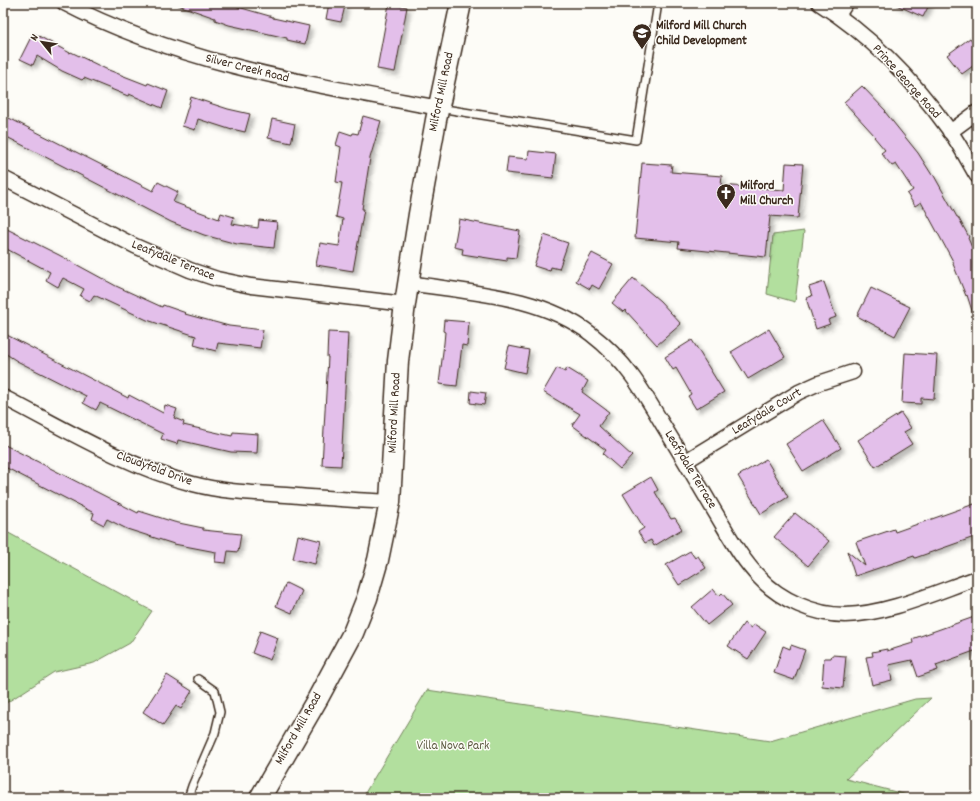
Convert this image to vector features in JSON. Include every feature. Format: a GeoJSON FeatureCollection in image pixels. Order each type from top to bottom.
{"type":"FeatureCollection","features":[{"type":"Feature","properties":{"kind":"main road","name":"Milford Mill Road"},"geometry":{"type":"LineString","coordinates":[[260,798],[318,698],[353,633],[378,560],[390,502],[398,361],[408,283],[419,214],[439,108],[461,3]]}},
{"type":"Feature","properties":{"kind":"street","name":"Silver Creek Road"},"geometry":{"type":"LineString","coordinates":[[64,3],[166,47],[217,63],[270,76],[439,108]]}},
{"type":"Feature","properties":{"kind":"street","name":"Prince George Road"},"geometry":{"type":"LineString","coordinates":[[819,3],[838,15],[891,62],[922,96],[950,132],[977,176]]}},
{"type":"Feature","properties":{"kind":"street"},"geometry":{"type":"LineString","coordinates":[[838,15],[846,3]]}},
{"type":"Feature","properties":{"kind":"street"},"geometry":{"type":"LineString","coordinates":[[950,132],[977,112]]}},
{"type":"Feature","properties":{"kind":"street","name":"Leafydale Terrace"},"geometry":{"type":"LineString","coordinates":[[3,178],[135,246],[169,262],[203,274],[251,286],[405,304]]}},
{"type":"Feature","properties":{"kind":"street","name":"Leafydale Terrace"},"geometry":{"type":"LineString","coordinates":[[408,283],[512,299],[544,308],[569,320],[590,334],[612,352],[631,373],[686,461],[739,552],[760,579],[779,594],[800,605],[823,612],[843,615],[869,613],[977,578]]}},
{"type":"Feature","properties":{"kind":"street","name":"Leafydale Court"},"geometry":{"type":"LineString","coordinates":[[686,461],[799,392],[819,383],[854,372]]}},
{"type":"Feature","properties":{"kind":"street","name":"Cloudyfold Drive"},"geometry":{"type":"LineString","coordinates":[[3,396],[142,467],[193,484],[223,490],[266,494],[390,502]]}},
{"type":"Feature","properties":{"kind":"lane"},"geometry":{"type":"LineString","coordinates":[[439,108],[636,140],[658,3]]}},
{"type":"Feature","properties":{"kind":"lane"},"geometry":{"type":"LineString","coordinates":[[188,798],[215,733],[220,712],[215,691],[198,680]]}},
{"type":"Feature","properties":{"kind":"green space"},"geometry":{"type":"Polygon","coordinates":[[[804,231],[795,302],[767,294],[773,235],[804,231]]]}},
{"type":"Feature","properties":{"kind":"green space"},"geometry":{"type":"Polygon","coordinates":[[[3,530],[152,611],[130,643],[94,663],[54,672],[3,705],[3,530]]]}},
{"type":"Feature","properties":{"kind":"green space","name":"Villa Nova Park"},"geometry":{"type":"Polygon","coordinates":[[[427,690],[770,741],[915,699],[931,698],[846,779],[919,798],[362,798],[427,690]]]}},
{"type":"Feature","properties":{"kind":"building"},"geometry":{"type":"Polygon","coordinates":[[[178,3],[224,3],[273,18],[309,26],[305,44],[287,40],[287,38],[229,25],[215,20],[215,18],[178,5],[178,3]]]}},
{"type":"Feature","properties":{"kind":"building"},"geometry":{"type":"Polygon","coordinates":[[[329,3],[345,6],[341,22],[326,19],[329,3]]]}},
{"type":"Feature","properties":{"kind":"building"},"geometry":{"type":"Polygon","coordinates":[[[892,3],[930,3],[923,17],[892,3]]]}},
{"type":"Feature","properties":{"kind":"building"},"geometry":{"type":"Polygon","coordinates":[[[389,4],[407,7],[395,72],[377,69],[389,4]]]}},
{"type":"Feature","properties":{"kind":"building"},"geometry":{"type":"Polygon","coordinates":[[[33,33],[70,53],[71,52],[106,69],[147,85],[148,83],[168,91],[162,108],[129,94],[128,96],[84,78],[82,80],[62,71],[37,56],[33,65],[20,59],[33,33]]]}},
{"type":"Feature","properties":{"kind":"building"},"geometry":{"type":"Polygon","coordinates":[[[970,38],[977,47],[977,63],[962,74],[947,55],[970,38]]]}},
{"type":"Feature","properties":{"kind":"building"},"geometry":{"type":"Polygon","coordinates":[[[862,86],[886,111],[885,112],[918,153],[932,175],[933,174],[969,237],[968,238],[977,260],[977,316],[974,317],[967,295],[966,296],[953,264],[954,263],[921,202],[915,206],[907,194],[913,190],[896,164],[892,166],[881,153],[885,150],[874,137],[875,136],[844,102],[862,86]]]}},
{"type":"Feature","properties":{"kind":"building"},"geometry":{"type":"Polygon","coordinates":[[[191,97],[228,109],[250,114],[245,132],[232,130],[198,119],[195,130],[182,126],[191,97]]]}},
{"type":"Feature","properties":{"kind":"building"},"geometry":{"type":"Polygon","coordinates":[[[3,115],[153,191],[158,182],[178,192],[173,202],[219,219],[221,213],[234,217],[232,224],[258,228],[259,220],[277,222],[274,248],[237,244],[204,235],[171,222],[3,135],[3,115]]]}},
{"type":"Feature","properties":{"kind":"building"},"geometry":{"type":"Polygon","coordinates":[[[363,116],[381,121],[370,158],[362,209],[364,209],[353,271],[316,265],[320,243],[339,246],[343,219],[336,217],[342,183],[336,182],[341,147],[336,145],[340,131],[352,135],[353,133],[358,134],[363,116]]]}},
{"type":"Feature","properties":{"kind":"building"},"geometry":{"type":"Polygon","coordinates":[[[272,119],[295,124],[291,143],[268,138],[272,119]]]}},
{"type":"Feature","properties":{"kind":"building"},"geometry":{"type":"Polygon","coordinates":[[[529,151],[556,154],[553,178],[506,173],[508,157],[528,159],[529,151]]]}},
{"type":"Feature","properties":{"kind":"building","name":"Milford Mill Church"},"geometry":{"type":"Polygon","coordinates":[[[642,163],[672,165],[671,172],[722,176],[721,185],[784,190],[786,163],[803,164],[798,218],[770,216],[766,257],[678,248],[679,242],[635,238],[642,163]]]}},
{"type":"Feature","properties":{"kind":"building"},"geometry":{"type":"Polygon","coordinates":[[[459,219],[520,231],[516,258],[507,257],[507,261],[462,254],[463,249],[454,247],[459,219]]]}},
{"type":"Feature","properties":{"kind":"building"},"geometry":{"type":"Polygon","coordinates":[[[3,227],[116,286],[162,307],[163,305],[186,313],[185,314],[229,326],[263,330],[260,348],[218,343],[216,351],[194,345],[196,336],[147,320],[94,295],[90,301],[80,296],[84,289],[63,278],[58,287],[46,280],[50,272],[3,247],[3,227]]]}},
{"type":"Feature","properties":{"kind":"building"},"geometry":{"type":"Polygon","coordinates":[[[544,235],[568,243],[559,269],[551,267],[550,271],[534,266],[544,235]]]}},
{"type":"Feature","properties":{"kind":"building"},"geometry":{"type":"Polygon","coordinates":[[[592,253],[613,264],[599,289],[592,285],[590,289],[576,281],[592,253]]]}},
{"type":"Feature","properties":{"kind":"building"},"geometry":{"type":"Polygon","coordinates":[[[633,278],[660,301],[681,324],[657,345],[625,310],[623,312],[612,303],[633,278]]]}},
{"type":"Feature","properties":{"kind":"building"},"geometry":{"type":"Polygon","coordinates":[[[824,282],[836,317],[828,320],[830,324],[816,329],[806,298],[812,296],[809,287],[824,282]]]}},
{"type":"Feature","properties":{"kind":"building"},"geometry":{"type":"Polygon","coordinates":[[[871,288],[910,307],[895,336],[857,316],[871,288]]]}},
{"type":"Feature","properties":{"kind":"building"},"geometry":{"type":"Polygon","coordinates":[[[444,320],[469,322],[467,346],[462,345],[457,386],[439,384],[445,332],[443,331],[444,320]]]}},
{"type":"Feature","properties":{"kind":"building"},"geometry":{"type":"Polygon","coordinates":[[[769,329],[785,357],[748,379],[731,352],[769,329]]]}},
{"type":"Feature","properties":{"kind":"building"},"geometry":{"type":"Polygon","coordinates":[[[328,332],[348,333],[341,466],[322,465],[328,332]]]}},
{"type":"Feature","properties":{"kind":"building"},"geometry":{"type":"Polygon","coordinates":[[[3,333],[128,398],[129,395],[163,413],[165,405],[177,409],[174,418],[184,422],[183,425],[232,436],[233,432],[258,434],[257,453],[231,452],[178,440],[177,444],[161,439],[163,434],[100,403],[96,410],[83,403],[86,396],[17,361],[3,352],[3,333]]]}},
{"type":"Feature","properties":{"kind":"building"},"geometry":{"type":"Polygon","coordinates":[[[692,340],[724,392],[696,409],[688,396],[691,394],[676,368],[673,370],[665,357],[692,340]]]}},
{"type":"Feature","properties":{"kind":"building"},"geometry":{"type":"Polygon","coordinates":[[[509,346],[529,350],[525,373],[504,368],[509,346]]]}},
{"type":"Feature","properties":{"kind":"building"},"geometry":{"type":"Polygon","coordinates":[[[905,353],[937,355],[934,399],[921,398],[921,404],[902,403],[905,353]]]}},
{"type":"Feature","properties":{"kind":"building"},"geometry":{"type":"Polygon","coordinates":[[[557,368],[565,372],[567,368],[588,381],[582,392],[609,412],[599,426],[632,456],[620,469],[603,454],[606,450],[572,425],[580,414],[543,392],[557,368]]]}},
{"type":"Feature","properties":{"kind":"building"},"geometry":{"type":"Polygon","coordinates":[[[471,391],[486,393],[484,405],[470,403],[471,391]]]}},
{"type":"Feature","properties":{"kind":"building"},"geometry":{"type":"Polygon","coordinates":[[[901,413],[911,428],[904,432],[912,444],[875,467],[858,440],[901,413]]]}},
{"type":"Feature","properties":{"kind":"building"},"geometry":{"type":"Polygon","coordinates":[[[823,420],[841,448],[803,471],[786,444],[823,420]]]}},
{"type":"Feature","properties":{"kind":"building"},"geometry":{"type":"Polygon","coordinates":[[[3,444],[138,513],[139,511],[174,522],[203,528],[203,530],[241,534],[238,552],[228,551],[226,563],[215,562],[216,552],[174,544],[127,529],[107,519],[104,525],[92,519],[94,513],[3,466],[3,444]]]}},
{"type":"Feature","properties":{"kind":"building"},"geometry":{"type":"Polygon","coordinates":[[[766,459],[788,497],[761,514],[738,476],[766,459]]]}},
{"type":"Feature","properties":{"kind":"building"},"geometry":{"type":"Polygon","coordinates":[[[651,477],[658,490],[655,492],[671,519],[675,518],[682,529],[654,546],[651,540],[645,543],[638,532],[644,528],[623,494],[651,477]]]}},
{"type":"Feature","properties":{"kind":"building"},"geometry":{"type":"Polygon","coordinates":[[[977,503],[977,536],[915,558],[914,556],[855,576],[847,551],[865,566],[856,542],[894,529],[895,532],[977,503]]]}},
{"type":"Feature","properties":{"kind":"building"},"geometry":{"type":"Polygon","coordinates":[[[795,513],[829,541],[808,566],[774,537],[795,513]]]}},
{"type":"Feature","properties":{"kind":"building"},"geometry":{"type":"Polygon","coordinates":[[[298,535],[321,541],[315,564],[293,559],[298,535]]]}},
{"type":"Feature","properties":{"kind":"building"},"geometry":{"type":"Polygon","coordinates":[[[690,551],[695,558],[698,556],[706,568],[679,585],[666,565],[690,551]]]}},
{"type":"Feature","properties":{"kind":"building"},"geometry":{"type":"Polygon","coordinates":[[[286,583],[302,591],[292,613],[276,606],[286,583]]]}},
{"type":"Feature","properties":{"kind":"building"},"geometry":{"type":"Polygon","coordinates":[[[713,589],[719,596],[722,593],[732,605],[707,625],[692,607],[713,589]]]}},
{"type":"Feature","properties":{"kind":"building"},"geometry":{"type":"Polygon","coordinates":[[[977,616],[977,650],[936,665],[938,670],[918,677],[912,660],[889,665],[892,680],[872,685],[866,657],[873,656],[872,652],[887,649],[887,651],[913,643],[912,639],[977,616]]]}},
{"type":"Feature","properties":{"kind":"building"},"geometry":{"type":"Polygon","coordinates":[[[744,623],[751,628],[754,624],[766,632],[748,659],[728,646],[744,623]]]}},
{"type":"Feature","properties":{"kind":"building"},"geometry":{"type":"Polygon","coordinates":[[[260,631],[278,638],[270,660],[252,653],[260,631]]]}},
{"type":"Feature","properties":{"kind":"building"},"geometry":{"type":"Polygon","coordinates":[[[791,645],[805,650],[794,680],[774,673],[783,646],[790,649],[791,645]]]}},
{"type":"Feature","properties":{"kind":"building"},"geometry":{"type":"Polygon","coordinates":[[[832,655],[846,656],[843,688],[822,686],[824,658],[831,658],[832,655]]]}},
{"type":"Feature","properties":{"kind":"building"},"geometry":{"type":"Polygon","coordinates":[[[167,675],[192,691],[181,709],[176,706],[163,725],[143,712],[167,675]]]}},
{"type":"Feature","properties":{"kind":"place","name":"Milford Mill Church Child Development"},"geometry":{"type":"Point","coordinates":[642,50]}},
{"type":"Feature","properties":{"kind":"place","name":"Milford Mill Church"},"geometry":{"type":"Point","coordinates":[726,210]}}]}
